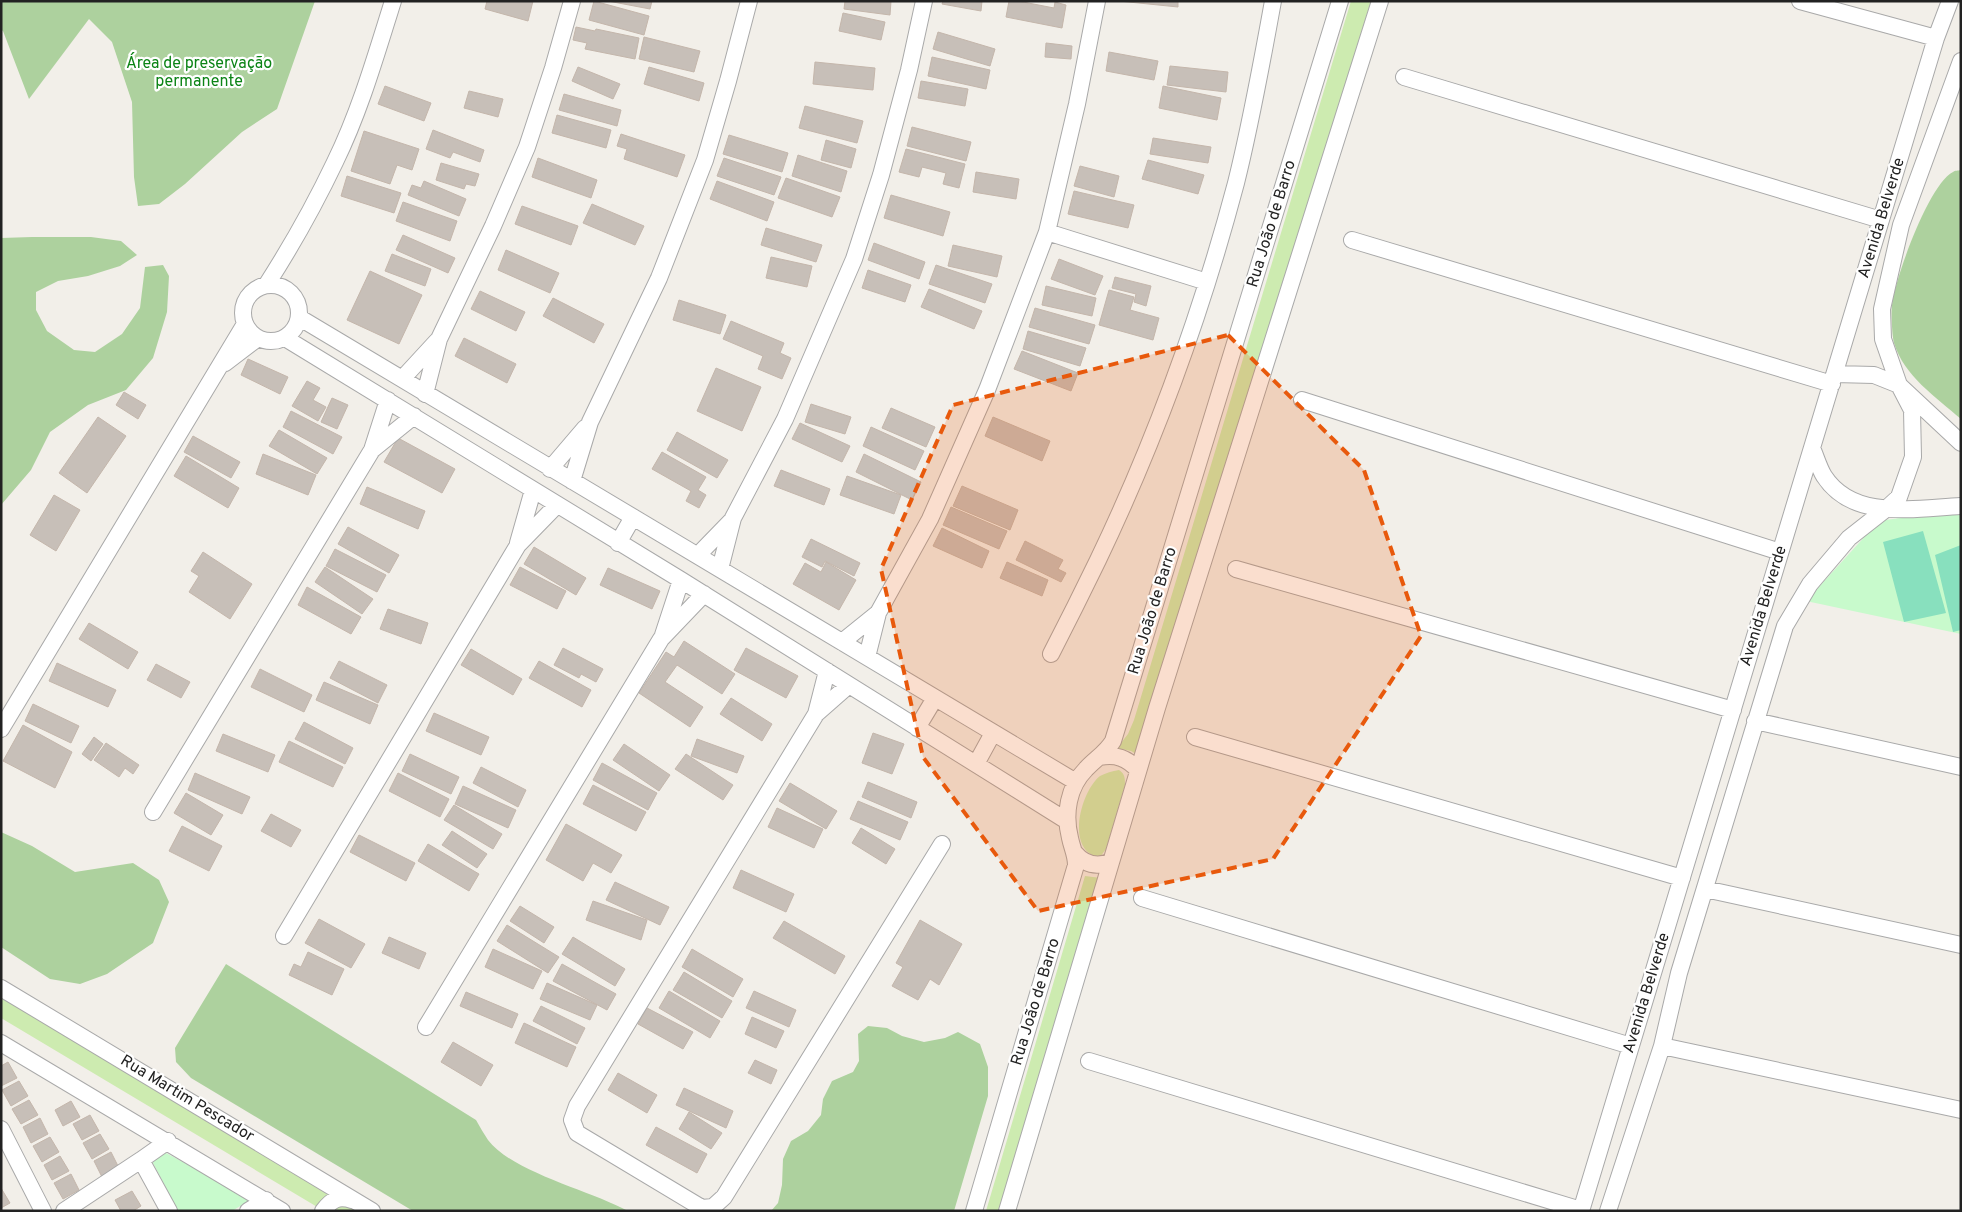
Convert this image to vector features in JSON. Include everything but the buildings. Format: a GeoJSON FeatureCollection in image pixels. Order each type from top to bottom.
{"type":"FeatureCollection","features":[{"type":"Feature","properties":{"kind":"street"},"geometry":{"type":"LineString","coordinates":[[266,284],[284,286],[297,299],[300,309],[300,318],[294,330],[285,338],[272,341],[258,338],[249,330],[243,317],[244,303],[253,291],[266,284],[296,237],[336,161],[368,80],[393,1]]}},
{"type":"Feature","properties":{"kind":"street"},"geometry":{"type":"LineString","coordinates":[[425,394],[438,339],[493,226],[527,147],[553,68],[572,1]]}},
{"type":"Feature","properties":{"kind":"street"},"geometry":{"type":"LineString","coordinates":[[572,481],[590,422],[658,278],[705,160],[749,1]]}},
{"type":"Feature","properties":{"kind":"street"},"geometry":{"type":"LineString","coordinates":[[720,569],[733,518],[785,419],[854,259],[884,166],[909,70],[924,1]]}},
{"type":"Feature","properties":{"kind":"street"},"geometry":{"type":"LineString","coordinates":[[867,657],[878,613],[930,519],[984,399],[1047,232],[1077,104],[1097,1]]}},
{"type":"Feature","properties":{"kind":"street"},"geometry":{"type":"LineString","coordinates":[[1051,654],[1099,559],[1142,460],[1207,282],[1236,182],[1259,80],[1273,1]]}},
{"type":"Feature","properties":{"kind":"street","name":"Rua João de Barro"},"geometry":{"type":"LineString","coordinates":[[974,1211],[1076,865],[1067,821],[1070,799],[1076,782],[1086,768],[1108,749],[1113,741],[1340,1]]}},
{"type":"Feature","properties":{"kind":"street","name":"Rua João de Barro"},"geometry":{"type":"LineString","coordinates":[[1007,1211],[1138,770],[1380,1]]}},
{"type":"Feature","properties":{"kind":"street"},"geometry":{"type":"LineString","coordinates":[[1800,1],[1936,38]]}},
{"type":"Feature","properties":{"kind":"street","name":"Avenida Belverde"},"geometry":{"type":"LineString","coordinates":[[1581,1210],[1936,38],[1950,1]]}},
{"type":"Feature","properties":{"kind":"street","name":"Avenida Belverde"},"geometry":{"type":"LineString","coordinates":[[1608,1211],[1662,1046],[1679,973],[1777,650],[1786,626],[1810,584],[1849,538],[1899,497],[1913,457],[1912,410],[1899,385],[1883,339],[1882,309],[1901,225],[1961,61]]}},
{"type":"Feature","properties":{"kind":"street"},"geometry":{"type":"LineString","coordinates":[[1404,77],[1881,220]]}},
{"type":"Feature","properties":{"kind":"street"},"geometry":{"type":"LineString","coordinates":[[1047,232],[1207,282]]}},
{"type":"Feature","properties":{"kind":"street"},"geometry":{"type":"LineString","coordinates":[[284,286],[296,237]]}},
{"type":"Feature","properties":{"kind":"street"},"geometry":{"type":"LineString","coordinates":[[1352,240],[1834,379],[1874,375],[1899,385],[1961,443]]}},
{"type":"Feature","properties":{"kind":"street"},"geometry":{"type":"LineString","coordinates":[[300,318],[1076,782]]}},
{"type":"Feature","properties":{"kind":"street"},"geometry":{"type":"LineString","coordinates":[[1,729],[245,324]]}},
{"type":"Feature","properties":{"kind":"street"},"geometry":{"type":"LineString","coordinates":[[217,369],[258,338]]}},
{"type":"Feature","properties":{"kind":"street"},"geometry":{"type":"LineString","coordinates":[[285,338],[704,594],[1067,821]]}},
{"type":"Feature","properties":{"kind":"street"},"geometry":{"type":"LineString","coordinates":[[402,379],[438,339]]}},
{"type":"Feature","properties":{"kind":"street"},"geometry":{"type":"LineString","coordinates":[[154,812],[372,450],[388,400]]}},
{"type":"Feature","properties":{"kind":"street"},"geometry":{"type":"LineString","coordinates":[[1302,400],[1780,552]]}},
{"type":"Feature","properties":{"kind":"street"},"geometry":{"type":"LineString","coordinates":[[372,450],[414,416]]}},
{"type":"Feature","properties":{"kind":"street"},"geometry":{"type":"LineString","coordinates":[[550,469],[590,422]]}},
{"type":"Feature","properties":{"kind":"street"},"geometry":{"type":"LineString","coordinates":[[1812,448],[1824,476],[1841,496],[1861,504],[1886,509],[1961,506]]}},
{"type":"Feature","properties":{"kind":"street"},"geometry":{"type":"LineString","coordinates":[[518,545],[533,490]]}},
{"type":"Feature","properties":{"kind":"street"},"geometry":{"type":"LineString","coordinates":[[284,936],[518,545],[557,505]]}},
{"type":"Feature","properties":{"kind":"street"},"geometry":{"type":"LineString","coordinates":[[618,543],[633,517]]}},
{"type":"Feature","properties":{"kind":"street"},"geometry":{"type":"LineString","coordinates":[[698,556],[733,518]]}},
{"type":"Feature","properties":{"kind":"street"},"geometry":{"type":"LineString","coordinates":[[1236,569],[1733,710]]}},
{"type":"Feature","properties":{"kind":"street"},"geometry":{"type":"LineString","coordinates":[[426,1027],[661,639],[681,580]]}},
{"type":"Feature","properties":{"kind":"street"},"geometry":{"type":"LineString","coordinates":[[661,639],[704,594]]}},
{"type":"Feature","properties":{"kind":"street"},"geometry":{"type":"LineString","coordinates":[[1764,609],[1765,633],[1777,650]]}},
{"type":"Feature","properties":{"kind":"street"},"geometry":{"type":"LineString","coordinates":[[842,642],[878,613]]}},
{"type":"Feature","properties":{"kind":"street"},"geometry":{"type":"LineString","coordinates":[[1748,662],[1752,659],[1764,662],[1767,668],[1766,688]]}},
{"type":"Feature","properties":{"kind":"street"},"geometry":{"type":"LineString","coordinates":[[827,671],[816,714],[577,1106],[572,1120],[578,1133],[702,1208],[713,1207],[724,1197],[942,844]]}},
{"type":"Feature","properties":{"kind":"street"},"geometry":{"type":"LineString","coordinates":[[816,714],[849,685]]}},
{"type":"Feature","properties":{"kind":"street"},"geometry":{"type":"LineString","coordinates":[[917,728],[935,698]]}},
{"type":"Feature","properties":{"kind":"street"},"geometry":{"type":"LineString","coordinates":[[1756,720],[1961,767]]}},
{"type":"Feature","properties":{"kind":"street"},"geometry":{"type":"LineString","coordinates":[[976,764],[993,733]]}},
{"type":"Feature","properties":{"kind":"street"},"geometry":{"type":"LineString","coordinates":[[1195,737],[1682,878]]}},
{"type":"Feature","properties":{"kind":"street"},"geometry":{"type":"LineString","coordinates":[[1100,757],[1109,755],[1124,758],[1138,770]]}},
{"type":"Feature","properties":{"kind":"street"},"geometry":{"type":"LineString","coordinates":[[1075,853],[1079,858],[1091,864],[1103,865],[1110,862]]}},
{"type":"Feature","properties":{"kind":"street"},"geometry":{"type":"LineString","coordinates":[[1705,889],[1961,945]]}},
{"type":"Feature","properties":{"kind":"street"},"geometry":{"type":"LineString","coordinates":[[1142,898],[1631,1046]]}},
{"type":"Feature","properties":{"kind":"street"},"geometry":{"type":"LineString","coordinates":[[1666,930],[1668,955],[1679,973]]}},
{"type":"Feature","properties":{"kind":"street"},"geometry":{"type":"LineString","coordinates":[[1650,986],[1663,986],[1667,992],[1669,1018]]}},
{"type":"Feature","properties":{"kind":"street","name":"Rua Martim Pescador"},"geometry":{"type":"LineString","coordinates":[[1,988],[372,1211]]}},
{"type":"Feature","properties":{"kind":"street"},"geometry":{"type":"LineString","coordinates":[[1,1043],[168,1141],[282,1211]]}},
{"type":"Feature","properties":{"kind":"street"},"geometry":{"type":"LineString","coordinates":[[1662,1046],[1961,1110]]}},
{"type":"Feature","properties":{"kind":"street"},"geometry":{"type":"LineString","coordinates":[[1090,1062],[1581,1210]]}},
{"type":"Feature","properties":{"kind":"street"},"geometry":{"type":"LineString","coordinates":[[1,1130],[43,1211]]}},
{"type":"Feature","properties":{"kind":"street"},"geometry":{"type":"LineString","coordinates":[[64,1211],[168,1141]]}},
{"type":"Feature","properties":{"kind":"street"},"geometry":{"type":"LineString","coordinates":[[141,1160],[169,1211]]}},
{"type":"Feature","properties":{"kind":"street"},"geometry":{"type":"LineString","coordinates":[[323,1211],[334,1199],[341,1197],[357,1202]]}},
{"type":"Feature","properties":{"kind":"street"},"geometry":{"type":"LineString","coordinates":[[248,1211],[266,1200]]}},
{"type":"Feature","properties":{"kind":"highlighted area"},"geometry":{"type":"Polygon","coordinates":[[[1228,335],[1364,470],[1421,636],[1273,859],[1038,911],[923,757],[881,569],[953,405],[1228,335]]]}},
{"type":"Feature","properties":{"kind":"green space","name":"Área de preservação permanente"},"geometry":{"type":"Polygon","coordinates":[[[1,1],[315,1],[277,109],[242,132],[185,184],[159,204],[138,206],[134,177],[132,102],[112,42],[89,19],[29,99],[1,30],[1,1]]]}},
{"type":"Feature","properties":{"kind":"green space"},"geometry":{"type":"Polygon","coordinates":[[[1351,1],[1371,1],[1141,757],[1131,751],[1117,748],[1128,734],[1134,720],[1351,1]]]}},
{"type":"Feature","properties":{"kind":"green space"},"geometry":{"type":"Polygon","coordinates":[[[1961,170],[1961,419],[1931,394],[1905,366],[1894,343],[1892,305],[1894,292],[1906,254],[1924,212],[1944,180],[1954,171],[1961,170]]]}},
{"type":"Feature","properties":{"kind":"green space"},"geometry":{"type":"Polygon","coordinates":[[[91,237],[121,241],[137,255],[120,266],[88,276],[58,281],[36,292],[36,310],[47,331],[74,350],[95,352],[122,334],[140,308],[145,267],[163,265],[169,276],[167,312],[153,358],[126,390],[88,405],[50,432],[31,470],[1,505],[1,238],[91,237]]]}},
{"type":"Feature","properties":{"kind":"green space"},"geometry":{"type":"Polygon","coordinates":[[[1961,514],[1961,634],[1806,601],[1879,521],[1921,515],[1961,514]]]}},
{"type":"Feature","properties":{"kind":"green space"},"geometry":{"type":"Polygon","coordinates":[[[1923,531],[1946,613],[1904,622],[1883,542],[1923,531]]]}},
{"type":"Feature","properties":{"kind":"green space"},"geometry":{"type":"Polygon","coordinates":[[[1961,545],[1961,630],[1953,632],[1935,555],[1961,545]]]}},
{"type":"Feature","properties":{"kind":"green space"},"geometry":{"type":"Polygon","coordinates":[[[1119,770],[1124,776],[1125,785],[1106,849],[1100,857],[1089,853],[1082,845],[1079,834],[1079,821],[1082,808],[1093,784],[1100,776],[1119,770]]]}},
{"type":"Feature","properties":{"kind":"green space"},"geometry":{"type":"Polygon","coordinates":[[[1,832],[32,846],[75,872],[133,863],[159,880],[169,902],[153,943],[107,974],[80,984],[50,979],[1,947],[1,832]]]}},
{"type":"Feature","properties":{"kind":"green space"},"geometry":{"type":"Polygon","coordinates":[[[1085,876],[1101,878],[1002,1211],[986,1211],[1085,876]]]}},
{"type":"Feature","properties":{"kind":"green space"},"geometry":{"type":"Polygon","coordinates":[[[226,964],[476,1120],[488,1140],[499,1151],[515,1162],[628,1211],[413,1211],[191,1078],[176,1062],[175,1048],[226,964]]]}},
{"type":"Feature","properties":{"kind":"green space"},"geometry":{"type":"Polygon","coordinates":[[[1,992],[360,1211],[324,1211],[1,1018],[1,992]]]}},
{"type":"Feature","properties":{"kind":"green space"},"geometry":{"type":"Polygon","coordinates":[[[868,1026],[887,1028],[902,1036],[924,1042],[945,1038],[958,1032],[980,1044],[988,1067],[988,1096],[954,1211],[771,1211],[778,1203],[782,1185],[783,1159],[791,1141],[808,1131],[821,1115],[823,1099],[832,1081],[853,1072],[859,1061],[858,1034],[868,1026]]]}},
{"type":"Feature","properties":{"kind":"green space"},"geometry":{"type":"Polygon","coordinates":[[[166,1153],[252,1199],[232,1211],[178,1211],[152,1161],[166,1153]]]}}]}
